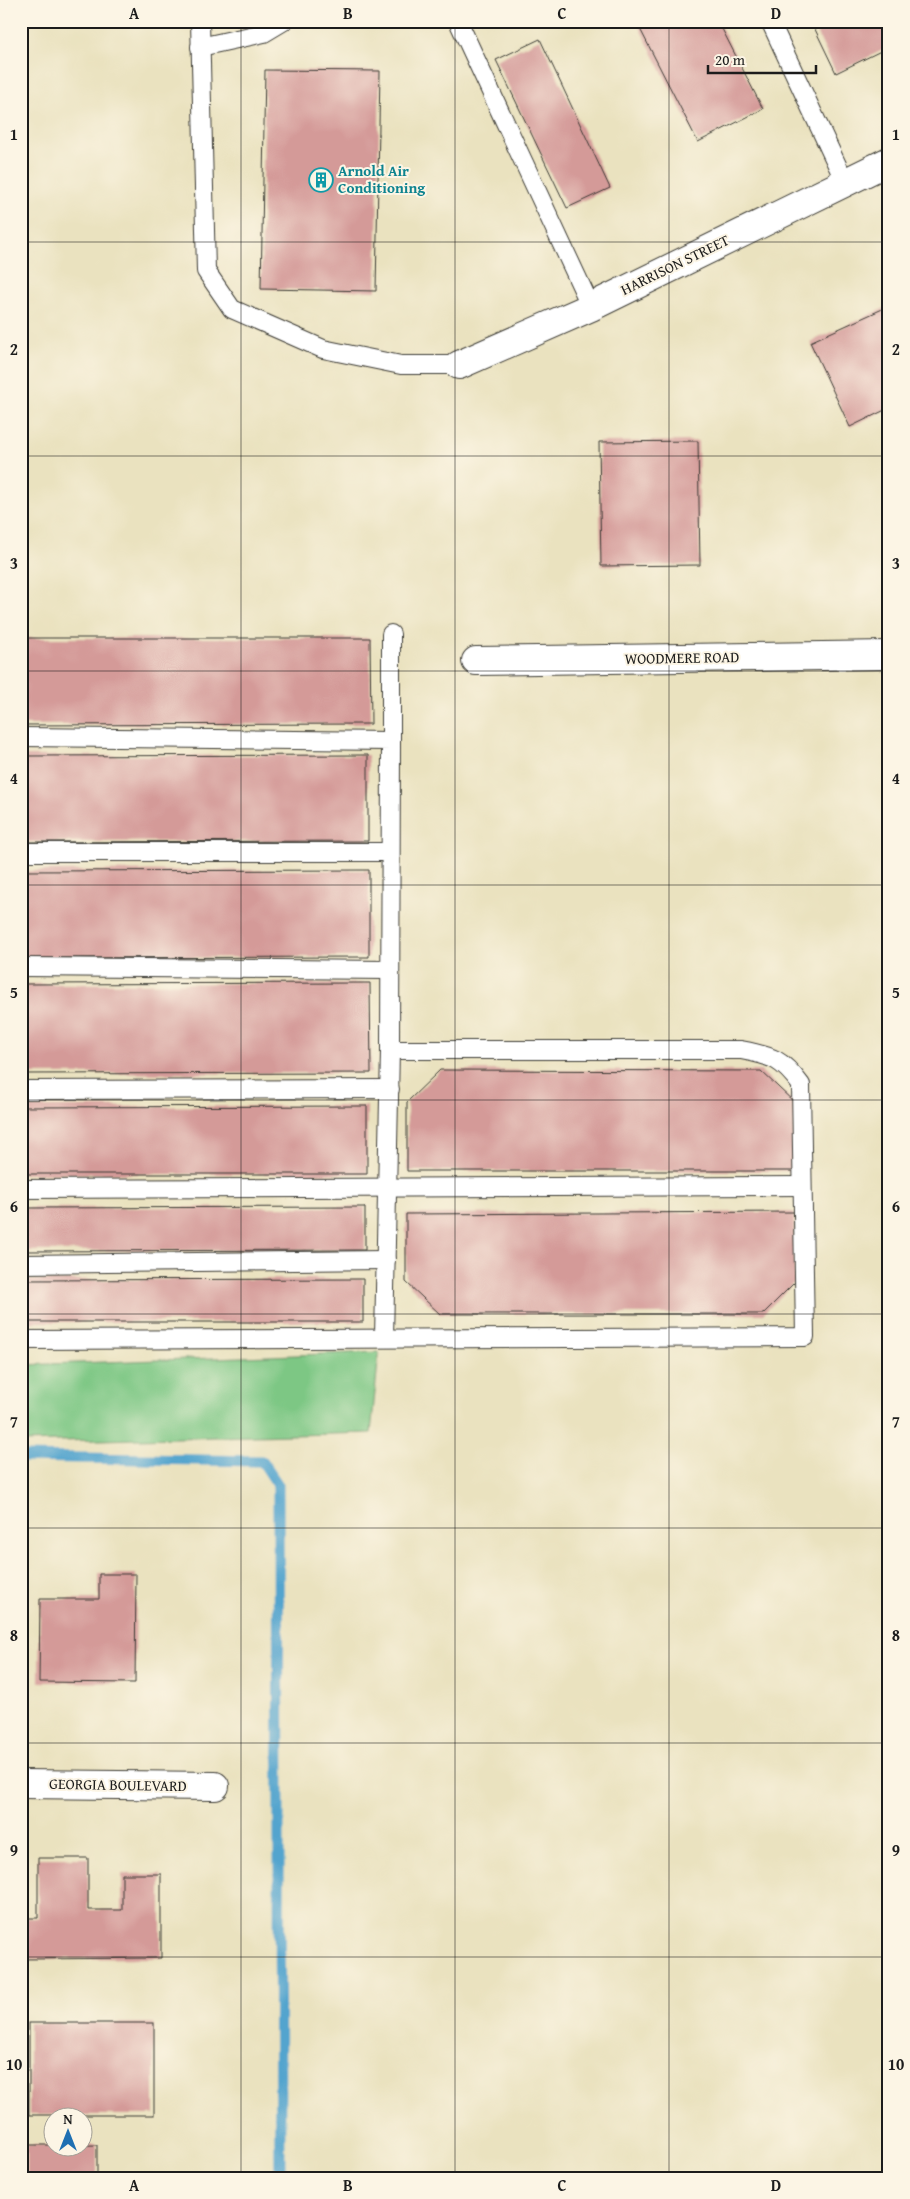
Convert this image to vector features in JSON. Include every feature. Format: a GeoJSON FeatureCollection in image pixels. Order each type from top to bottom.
{"type":"FeatureCollection","features":[{"type":"Feature","properties":{"kind":"street","name":"HARRISON STREET"},"geometry":{"type":"LineString","coordinates":[[460,364],[591,306],[889,161]]}},
{"type":"Feature","properties":{"kind":"street","name":"WOODMERE ROAD"},"geometry":{"type":"LineString","coordinates":[[476,660],[889,655]]}},
{"type":"Feature","properties":{"kind":"street","name":"GEORGIA BOULEVARD"},"geometry":{"type":"LineString","coordinates":[[21,1784],[215,1786]]}},
{"type":"Feature","properties":{"kind":"lane"},"geometry":{"type":"LineString","coordinates":[[200,21],[206,271],[232,310],[323,349],[401,364],[460,364]]}},
{"type":"Feature","properties":{"kind":"lane"},"geometry":{"type":"LineString","coordinates":[[200,47],[264,33],[284,21]]}},
{"type":"Feature","properties":{"kind":"lane"},"geometry":{"type":"LineString","coordinates":[[458,21],[591,306]]}},
{"type":"Feature","properties":{"kind":"lane"},"geometry":{"type":"LineString","coordinates":[[770,21],[846,182]]}},
{"type":"Feature","properties":{"kind":"lane"},"geometry":{"type":"LineString","coordinates":[[384,1338],[390,1089],[391,634]]}},
{"type":"Feature","properties":{"kind":"lane"},"geometry":{"type":"LineString","coordinates":[[21,737],[391,741]]}},
{"type":"Feature","properties":{"kind":"lane"},"geometry":{"type":"LineString","coordinates":[[21,852],[390,852]]}},
{"type":"Feature","properties":{"kind":"lane"},"geometry":{"type":"LineString","coordinates":[[21,967],[390,970]]}},
{"type":"Feature","properties":{"kind":"lane"},"geometry":{"type":"LineString","coordinates":[[21,1340],[804,1337],[801,1085],[788,1067],[769,1055],[741,1050],[390,1050]]}},
{"type":"Feature","properties":{"kind":"lane"},"geometry":{"type":"LineString","coordinates":[[21,1090],[390,1089]]}},
{"type":"Feature","properties":{"kind":"lane"},"geometry":{"type":"LineString","coordinates":[[21,1188],[802,1186]]}},
{"type":"Feature","properties":{"kind":"lane"},"geometry":{"type":"LineString","coordinates":[[21,1264],[386,1260]]}},
{"type":"Feature","properties":{"kind":"green space"},"geometry":{"type":"Polygon","coordinates":[[[379,1352],[371,1433],[21,1442],[21,1365],[379,1352]]]}},
{"type":"Feature","properties":{"kind":"building"},"geometry":{"type":"Polygon","coordinates":[[[636,21],[718,21],[763,109],[698,142],[636,21]]]}},
{"type":"Feature","properties":{"kind":"building"},"geometry":{"type":"Polygon","coordinates":[[[811,21],[889,21],[889,47],[836,73],[811,21]]]}},
{"type":"Feature","properties":{"kind":"building"},"geometry":{"type":"Polygon","coordinates":[[[540,39],[610,188],[567,208],[496,60],[540,39]]]}},
{"type":"Feature","properties":{"kind":"building","name":"Arnold Air Conditioning"},"geometry":{"type":"Polygon","coordinates":[[[265,70],[380,71],[376,291],[261,289],[265,70]]]}},
{"type":"Feature","properties":{"kind":"building"},"geometry":{"type":"Polygon","coordinates":[[[889,306],[889,408],[850,427],[810,342],[889,306]]]}},
{"type":"Feature","properties":{"kind":"building"},"geometry":{"type":"Polygon","coordinates":[[[698,441],[700,565],[601,566],[599,442],[698,441]]]}},
{"type":"Feature","properties":{"kind":"building"},"geometry":{"type":"Polygon","coordinates":[[[21,638],[370,638],[371,724],[21,725],[21,638]]]}},
{"type":"Feature","properties":{"kind":"building"},"geometry":{"type":"Polygon","coordinates":[[[368,755],[368,841],[21,842],[21,756],[368,755]]]}},
{"type":"Feature","properties":{"kind":"building"},"geometry":{"type":"Polygon","coordinates":[[[369,870],[369,957],[21,958],[21,871],[369,870]]]}},
{"type":"Feature","properties":{"kind":"building"},"geometry":{"type":"Polygon","coordinates":[[[370,983],[371,1073],[21,1074],[21,984],[370,983]]]}},
{"type":"Feature","properties":{"kind":"building"},"geometry":{"type":"Polygon","coordinates":[[[440,1070],[761,1071],[795,1103],[795,1171],[407,1171],[407,1102],[440,1070]]]}},
{"type":"Feature","properties":{"kind":"building"},"geometry":{"type":"Polygon","coordinates":[[[367,1106],[367,1174],[21,1174],[21,1107],[367,1106]]]}},
{"type":"Feature","properties":{"kind":"building"},"geometry":{"type":"Polygon","coordinates":[[[365,1207],[365,1250],[21,1251],[21,1208],[365,1207]]]}},
{"type":"Feature","properties":{"kind":"building"},"geometry":{"type":"Polygon","coordinates":[[[794,1212],[795,1282],[763,1314],[440,1314],[406,1282],[406,1214],[794,1212]]]}},
{"type":"Feature","properties":{"kind":"building"},"geometry":{"type":"Polygon","coordinates":[[[363,1279],[363,1322],[21,1322],[21,1280],[363,1279]]]}},
{"type":"Feature","properties":{"kind":"building"},"geometry":{"type":"Polygon","coordinates":[[[99,1574],[136,1574],[135,1683],[39,1682],[40,1599],[99,1599],[99,1574]]]}},
{"type":"Feature","properties":{"kind":"building"},"geometry":{"type":"Polygon","coordinates":[[[38,1858],[88,1858],[88,1910],[122,1910],[122,1874],[161,1874],[161,1958],[21,1959],[21,1918],[38,1918],[38,1858]]]}},
{"type":"Feature","properties":{"kind":"building"},"geometry":{"type":"Polygon","coordinates":[[[29,2023],[154,2023],[154,2115],[92,2115],[92,2106],[42,2106],[42,2115],[29,2115],[29,2023]]]}},
{"type":"Feature","properties":{"kind":"building"},"geometry":{"type":"Polygon","coordinates":[[[27,2145],[42,2145],[42,2156],[92,2156],[92,2145],[97,2145],[97,2178],[27,2178],[27,2145]]]}},
{"type":"Feature","properties":{"kind":"waterway"},"geometry":{"type":"LineString","coordinates":[[21,1457],[262,1461],[278,1485],[280,2178]]}},
{"type":"Feature","properties":{"kind":"place","name":"Arnold Air Conditioning"},"geometry":{"type":"Point","coordinates":[321,180]}}]}
